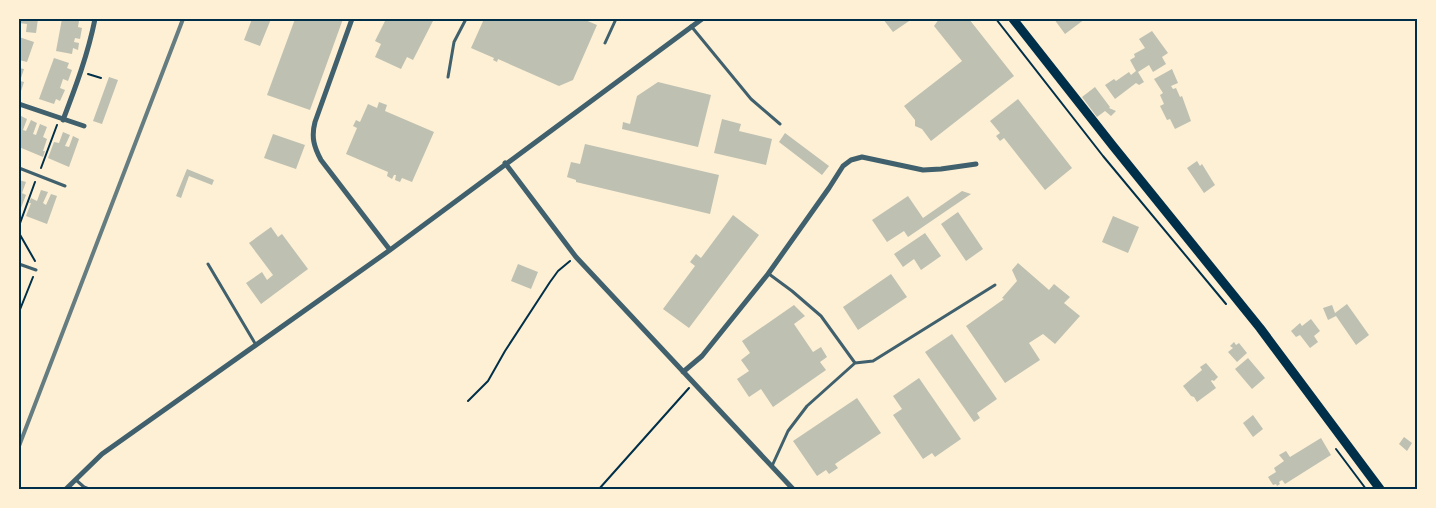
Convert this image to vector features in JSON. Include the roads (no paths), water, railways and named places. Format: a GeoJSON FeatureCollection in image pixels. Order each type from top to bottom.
{"type":"FeatureCollection","features":[{"type":"Feature","properties":{"kind":"main road"},"geometry":{"type":"LineString","coordinates":[[1014,19],[1113,146],[1260,328],[1380,489]]}},
{"type":"Feature","properties":{"kind":"street"},"geometry":{"type":"LineString","coordinates":[[63,120],[91,40],[95,19]]}},
{"type":"Feature","properties":{"kind":"street"},"geometry":{"type":"LineString","coordinates":[[352,19],[315,122],[313,130],[314,144],[321,160],[390,250]]}},
{"type":"Feature","properties":{"kind":"street"},"geometry":{"type":"LineString","coordinates":[[66,489],[102,454],[390,250],[702,19]]}},
{"type":"Feature","properties":{"kind":"street"},"geometry":{"type":"LineString","coordinates":[[19,104],[84,126]]}},
{"type":"Feature","properties":{"kind":"street"},"geometry":{"type":"LineString","coordinates":[[684,372],[702,356],[768,274],[843,166],[851,160],[862,157],[923,170],[976,164]]}},
{"type":"Feature","properties":{"kind":"street"},"geometry":{"type":"LineString","coordinates":[[505,164],[576,257],[793,489]]}},
{"type":"Feature","properties":{"kind":"lane"},"geometry":{"type":"LineString","coordinates":[[448,78],[454,42],[466,19]]}},
{"type":"Feature","properties":{"kind":"lane"},"geometry":{"type":"LineString","coordinates":[[605,43],[616,19]]}},
{"type":"Feature","properties":{"kind":"lane"},"geometry":{"type":"LineString","coordinates":[[691,26],[751,99],[780,124]]}},
{"type":"Feature","properties":{"kind":"lane"},"geometry":{"type":"LineString","coordinates":[[19,168],[65,186]]}},
{"type":"Feature","properties":{"kind":"lane"},"geometry":{"type":"LineString","coordinates":[[19,264],[36,270]]}},
{"type":"Feature","properties":{"kind":"lane"},"geometry":{"type":"LineString","coordinates":[[208,264],[256,345]]}},
{"type":"Feature","properties":{"kind":"lane"},"geometry":{"type":"LineString","coordinates":[[768,274],[792,291],[820,316],[855,362]]}},
{"type":"Feature","properties":{"kind":"lane"},"geometry":{"type":"LineString","coordinates":[[772,466],[788,431],[807,406],[855,362],[872,361],[995,285]]}},
{"type":"Feature","properties":{"kind":"lane"},"geometry":{"type":"LineString","coordinates":[[76,480],[89,489]]}},
{"type":"Feature","properties":{"kind":"railway"},"geometry":{"type":"LineString","coordinates":[[19,446],[183,19]]}}]}
